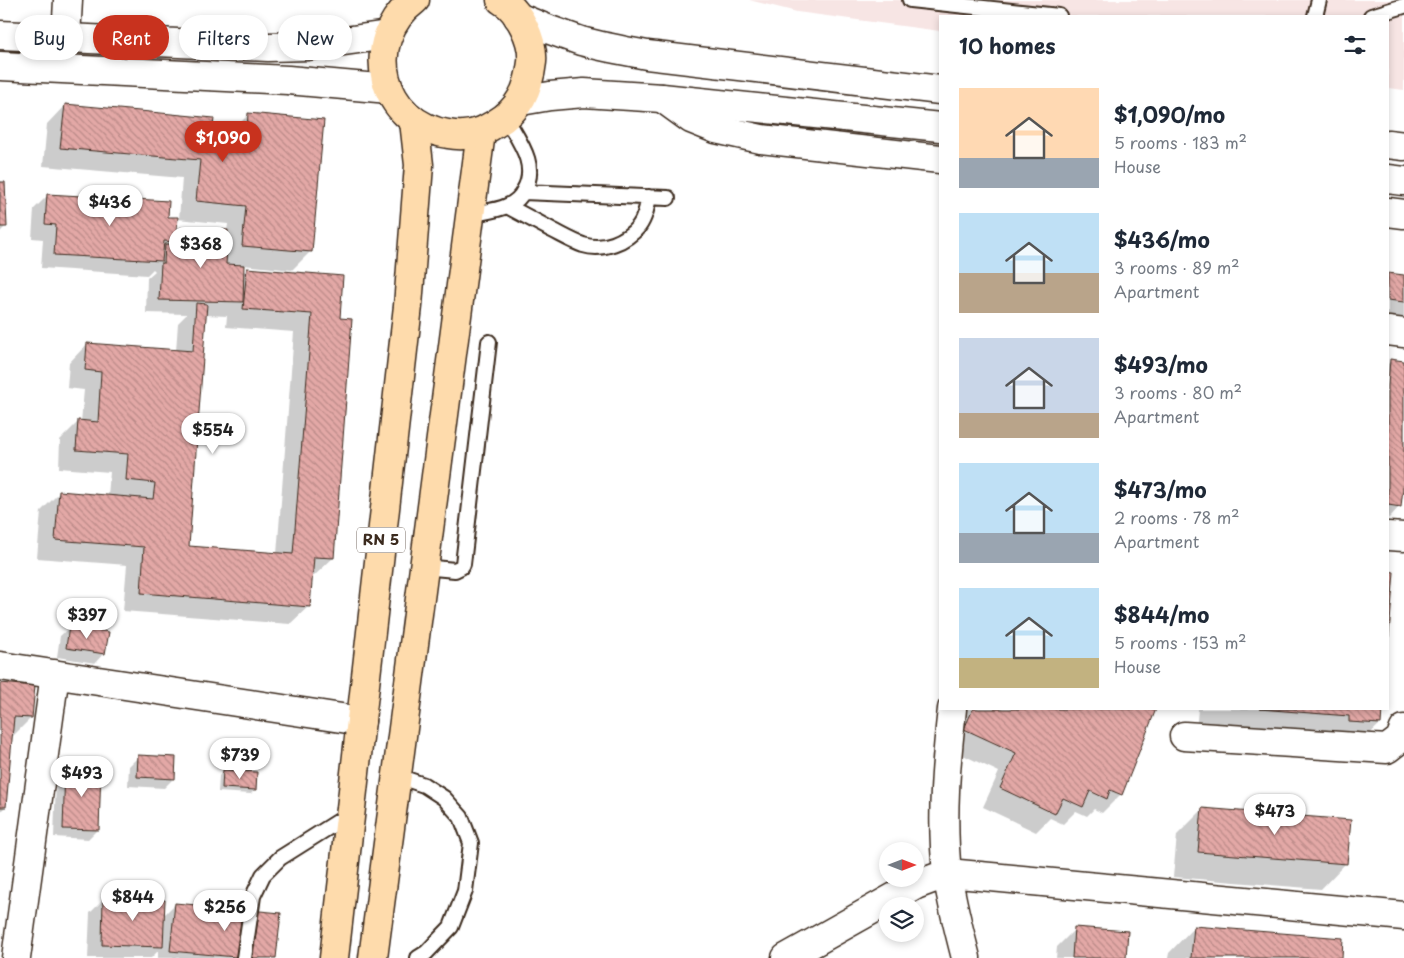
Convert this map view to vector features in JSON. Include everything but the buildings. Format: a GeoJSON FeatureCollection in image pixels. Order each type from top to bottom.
{"type":"FeatureCollection","features":[{"type":"Feature","properties":{"kind":"main road"},"geometry":{"type":"LineString","coordinates":[[415,0],[406,6],[388,35],[384,53],[384,72],[389,89],[400,107],[414,121],[435,132],[458,136],[481,132],[514,109],[530,80],[533,58],[528,36],[507,5]]}},
{"type":"Feature","properties":{"kind":"main road","name":"RN 5"},"geometry":{"type":"LineString","coordinates":[[334,958],[408,306],[419,165],[414,121]]}},
{"type":"Feature","properties":{"kind":"main road","name":"RN 5"},"geometry":{"type":"LineString","coordinates":[[373,958],[481,132]]}},
{"type":"Feature","properties":{"kind":"street"},"geometry":{"type":"LineString","coordinates":[[67,15],[68,0]]}},
{"type":"Feature","properties":{"kind":"street"},"geometry":{"type":"LineString","coordinates":[[507,5],[550,30],[581,41],[614,49],[646,55],[939,90]]}},
{"type":"Feature","properties":{"kind":"street"},"geometry":{"type":"LineString","coordinates":[[0,35],[15,36]]}},
{"type":"Feature","properties":{"kind":"street"},"geometry":{"type":"LineString","coordinates":[[83,39],[268,47],[308,46],[388,35]]}},
{"type":"Feature","properties":{"kind":"street"},"geometry":{"type":"LineString","coordinates":[[0,66],[288,80],[389,89]]}},
{"type":"Feature","properties":{"kind":"street"},"geometry":{"type":"LineString","coordinates":[[514,109],[550,96],[584,93],[662,98],[939,127]]}},
{"type":"Feature","properties":{"kind":"street"},"geometry":{"type":"LineString","coordinates":[[662,98],[691,119],[716,129],[760,139],[939,160]]}},
{"type":"Feature","properties":{"kind":"street"},"geometry":{"type":"LineString","coordinates":[[1389,144],[1404,146]]}},
{"type":"Feature","properties":{"kind":"street"},"geometry":{"type":"LineString","coordinates":[[1389,179],[1404,181]]}},
{"type":"Feature","properties":{"kind":"street"},"geometry":{"type":"LineString","coordinates":[[1389,212],[1404,214]]}},
{"type":"Feature","properties":{"kind":"street"},"geometry":{"type":"LineString","coordinates":[[1389,332],[1404,334]]}},
{"type":"Feature","properties":{"kind":"street"},"geometry":{"type":"LineString","coordinates":[[1389,536],[1404,537]]}},
{"type":"Feature","properties":{"kind":"street"},"geometry":{"type":"LineString","coordinates":[[0,666],[361,721]]}},
{"type":"Feature","properties":{"kind":"street"},"geometry":{"type":"LineString","coordinates":[[16,958],[55,674]]}},
{"type":"Feature","properties":{"kind":"street"},"geometry":{"type":"LineString","coordinates":[[952,710],[944,805],[948,873],[952,901],[966,958]]}},
{"type":"Feature","properties":{"kind":"street"},"geometry":{"type":"LineString","coordinates":[[1184,736],[1387,749],[1400,739],[1404,729]]}},
{"type":"Feature","properties":{"kind":"street"},"geometry":{"type":"LineString","coordinates":[[786,958],[916,885],[948,873],[1404,916]]}},
{"type":"Feature","properties":{"kind":"lane"},"geometry":{"type":"LineString","coordinates":[[910,0],[1051,15]]}},
{"type":"Feature","properties":{"kind":"lane"},"geometry":{"type":"LineString","coordinates":[[1316,15],[1319,0]]}},
{"type":"Feature","properties":{"kind":"lane"},"geometry":{"type":"LineString","coordinates":[[1374,15],[1404,6]]}},
{"type":"Feature","properties":{"kind":"lane"},"geometry":{"type":"LineString","coordinates":[[469,215],[507,206],[516,200],[528,183],[529,162],[514,109]]}},
{"type":"Feature","properties":{"kind":"lane"},"geometry":{"type":"LineString","coordinates":[[523,192],[668,198]]}},
{"type":"Feature","properties":{"kind":"lane"},"geometry":{"type":"LineString","coordinates":[[507,206],[571,240],[585,246],[600,247],[615,243],[628,236],[639,225],[646,212],[649,197]]}},
{"type":"Feature","properties":{"kind":"lane"},"geometry":{"type":"LineString","coordinates":[[424,567],[455,570],[463,564],[489,342]]}},
{"type":"Feature","properties":{"kind":"lane"},"geometry":{"type":"LineString","coordinates":[[397,776],[424,786],[444,798],[461,817],[471,843],[465,891],[451,927],[418,958]]}},
{"type":"Feature","properties":{"kind":"lane"},"geometry":{"type":"LineString","coordinates":[[244,958],[253,896],[263,875],[280,858],[350,814]]}},
{"type":"Feature","properties":{"kind":"shaded area"},"geometry":{"type":"Polygon","coordinates":[[[749,0],[1404,0],[1404,90],[1389,88],[1389,15],[939,15],[939,31],[797,12],[749,0]]]}}]}
